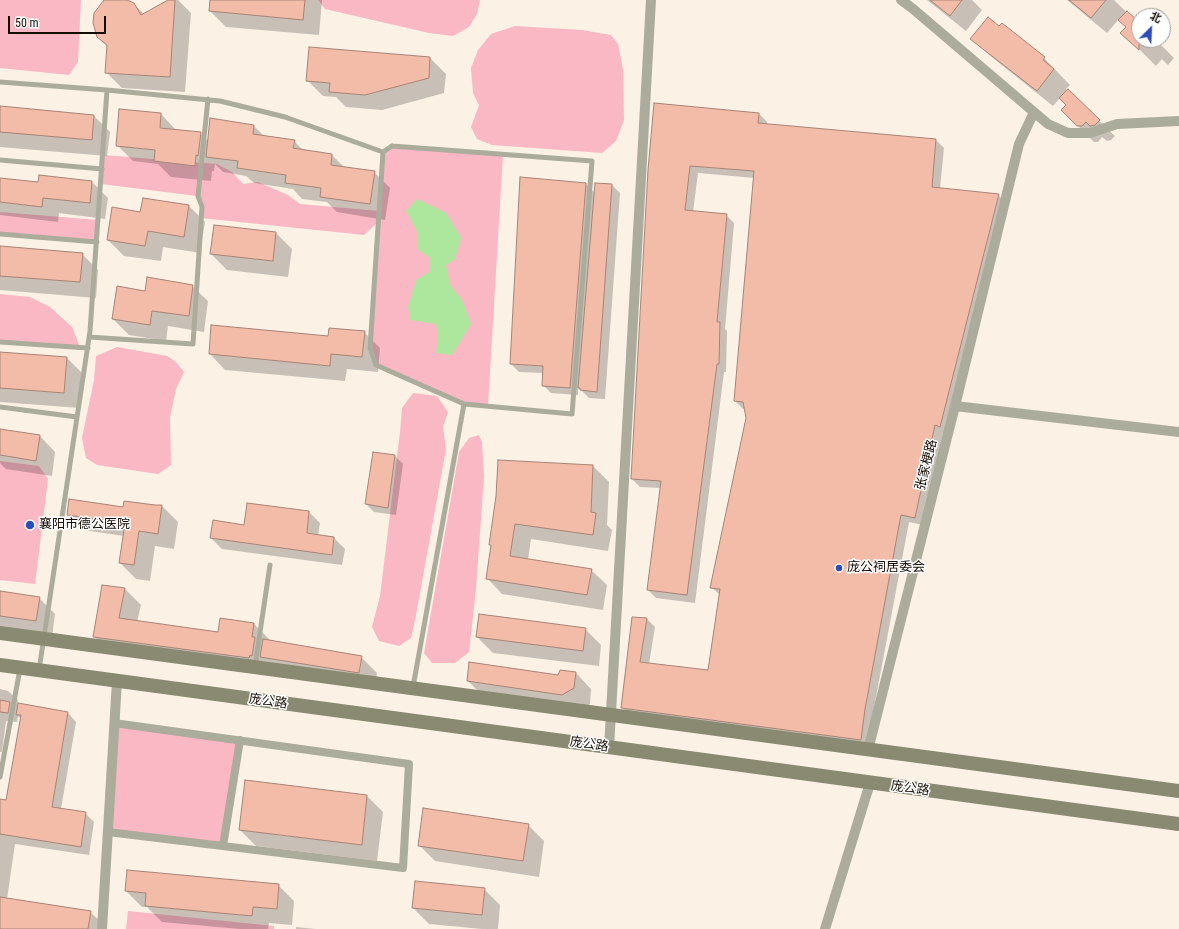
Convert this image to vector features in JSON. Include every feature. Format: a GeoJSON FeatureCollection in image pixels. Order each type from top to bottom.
{"type":"FeatureCollection","features":[{"type":"Feature","properties":{"kind":"main road"},"geometry":{"type":"LineString","coordinates":[[0,633],[1179,791]]}},
{"type":"Feature","properties":{"kind":"main road","name":"庞公路"},"geometry":{"type":"LineString","coordinates":[[0,665],[1179,824]]}},
{"type":"Feature","properties":{"kind":"street"},"geometry":{"type":"LineString","coordinates":[[610,748],[651,0]]}},
{"type":"Feature","properties":{"kind":"street"},"geometry":{"type":"LineString","coordinates":[[901,0],[1048,124],[1068,133],[1090,133],[1117,124],[1179,121]]}},
{"type":"Feature","properties":{"kind":"street","name":"张家梗路"},"geometry":{"type":"LineString","coordinates":[[868,750],[955,406],[1019,144],[1034,112]]}},
{"type":"Feature","properties":{"kind":"street"},"geometry":{"type":"LineString","coordinates":[[955,406],[1179,432]]}},
{"type":"Feature","properties":{"kind":"street"},"geometry":{"type":"LineString","coordinates":[[102,929],[117,681]]}},
{"type":"Feature","properties":{"kind":"street"},"geometry":{"type":"LineString","coordinates":[[108,832],[402,868],[409,764],[114,723]]}},
{"type":"Feature","properties":{"kind":"street"},"geometry":{"type":"LineString","coordinates":[[223,846],[240,740]]}},
{"type":"Feature","properties":{"kind":"street"},"geometry":{"type":"LineString","coordinates":[[825,929],[870,783]]}},
{"type":"Feature","properties":{"kind":"lane"},"geometry":{"type":"LineString","coordinates":[[0,82],[220,100],[285,117],[383,152]]}},
{"type":"Feature","properties":{"kind":"lane"},"geometry":{"type":"LineString","coordinates":[[39,670],[90,337],[107,90]]}},
{"type":"Feature","properties":{"kind":"lane"},"geometry":{"type":"LineString","coordinates":[[90,337],[193,344],[202,207],[198,196],[208,99]]}},
{"type":"Feature","properties":{"kind":"lane"},"geometry":{"type":"LineString","coordinates":[[392,146],[592,161],[572,414],[464,404],[376,365],[370,348],[383,152],[392,146]]}},
{"type":"Feature","properties":{"kind":"lane"},"geometry":{"type":"LineString","coordinates":[[0,160],[102,169]]}},
{"type":"Feature","properties":{"kind":"lane"},"geometry":{"type":"LineString","coordinates":[[0,234],[97,242]]}},
{"type":"Feature","properties":{"kind":"lane"},"geometry":{"type":"LineString","coordinates":[[0,342],[88,348]]}},
{"type":"Feature","properties":{"kind":"lane"},"geometry":{"type":"LineString","coordinates":[[413,689],[464,404]]}},
{"type":"Feature","properties":{"kind":"lane"},"geometry":{"type":"LineString","coordinates":[[0,407],[77,417]]}},
{"type":"Feature","properties":{"kind":"lane"},"geometry":{"type":"LineString","coordinates":[[254,667],[270,565]]}},
{"type":"Feature","properties":{"kind":"lane"},"geometry":{"type":"LineString","coordinates":[[0,777],[20,668]]}},
{"type":"Feature","properties":{"kind":"shaded area"},"geometry":{"type":"Polygon","coordinates":[[[0,0],[81,0],[78,62],[69,75],[0,68],[0,0]]]}},
{"type":"Feature","properties":{"kind":"shaded area"},"geometry":{"type":"Polygon","coordinates":[[[318,0],[480,0],[477,14],[469,27],[453,36],[429,33],[325,9],[318,0]]]}},
{"type":"Feature","properties":{"kind":"shaded area"},"geometry":{"type":"Polygon","coordinates":[[[515,26],[582,30],[611,35],[618,44],[623,70],[624,120],[616,141],[602,153],[492,145],[477,139],[471,127],[479,105],[473,93],[471,68],[478,50],[491,34],[515,26]]]}},
{"type":"Feature","properties":{"kind":"shaded area"},"geometry":{"type":"Polygon","coordinates":[[[392,146],[503,154],[488,406],[464,404],[376,365],[370,348],[378,222],[364,235],[201,218],[202,207],[197,196],[101,184],[103,155],[217,164],[232,172],[243,184],[258,182],[288,195],[300,204],[379,211],[383,152],[392,146]]]}},
{"type":"Feature","properties":{"kind":"shaded area"},"geometry":{"type":"Polygon","coordinates":[[[417,199],[446,213],[461,238],[455,259],[446,265],[450,285],[462,300],[471,324],[452,355],[436,353],[438,336],[436,324],[410,320],[408,306],[416,280],[429,272],[430,258],[417,249],[417,232],[406,211],[417,199]]]}},
{"type":"Feature","properties":{"kind":"shaded area"},"geometry":{"type":"Polygon","coordinates":[[[0,212],[99,220],[97,242],[0,234],[0,212]]]}},
{"type":"Feature","properties":{"kind":"shaded area"},"geometry":{"type":"Polygon","coordinates":[[[0,294],[30,297],[50,307],[72,327],[80,347],[0,342],[0,294]]]}},
{"type":"Feature","properties":{"kind":"shaded area"},"geometry":{"type":"Polygon","coordinates":[[[117,347],[167,356],[176,362],[184,372],[176,389],[170,417],[171,465],[158,474],[97,465],[86,458],[82,438],[94,380],[96,356],[117,347]]]}},
{"type":"Feature","properties":{"kind":"shaded area"},"geometry":{"type":"Polygon","coordinates":[[[413,393],[437,396],[448,412],[443,427],[446,449],[411,638],[399,646],[379,641],[372,627],[380,596],[402,408],[413,393]]]}},
{"type":"Feature","properties":{"kind":"shaded area"},"geometry":{"type":"Polygon","coordinates":[[[479,435],[482,442],[484,477],[476,589],[469,652],[455,663],[432,663],[424,653],[459,452],[469,438],[479,435]]]}},
{"type":"Feature","properties":{"kind":"shaded area"},"geometry":{"type":"Polygon","coordinates":[[[0,461],[39,466],[48,479],[35,584],[0,580],[0,461]]]}},
{"type":"Feature","properties":{"kind":"shaded area"},"geometry":{"type":"Polygon","coordinates":[[[114,723],[240,740],[223,846],[108,832],[114,723]]]}},
{"type":"Feature","properties":{"kind":"shaded area"},"geometry":{"type":"Polygon","coordinates":[[[128,911],[274,926],[274,929],[126,929],[128,911]]]}},
{"type":"Feature","properties":{"kind":"building"},"geometry":{"type":"Polygon","coordinates":[[[104,0],[127,0],[134,3],[141,15],[168,0],[175,0],[170,77],[105,73],[107,45],[97,37],[93,23],[94,13],[104,0]]]}},
{"type":"Feature","properties":{"kind":"building"},"geometry":{"type":"Polygon","coordinates":[[[210,0],[305,0],[303,20],[209,11],[210,0]]]}},
{"type":"Feature","properties":{"kind":"building"},"geometry":{"type":"Polygon","coordinates":[[[930,0],[962,0],[950,16],[930,0]]]}},
{"type":"Feature","properties":{"kind":"building"},"geometry":{"type":"Polygon","coordinates":[[[1069,0],[1106,0],[1091,18],[1069,0]]]}},
{"type":"Feature","properties":{"kind":"building"},"geometry":{"type":"Polygon","coordinates":[[[1127,11],[1131,15],[1131,43],[1120,33],[1126,27],[1118,20],[1127,11]]]}},
{"type":"Feature","properties":{"kind":"building"},"geometry":{"type":"Polygon","coordinates":[[[988,17],[999,26],[1002,23],[1045,57],[1043,60],[1054,69],[1037,91],[970,39],[988,17]]]}},
{"type":"Feature","properties":{"kind":"building"},"geometry":{"type":"Polygon","coordinates":[[[309,47],[430,57],[429,78],[365,95],[329,92],[330,83],[306,81],[309,47]]]}},
{"type":"Feature","properties":{"kind":"building"},"geometry":{"type":"Polygon","coordinates":[[[1068,89],[1100,120],[1095,125],[1090,126],[1086,122],[1082,126],[1077,126],[1061,110],[1066,105],[1059,98],[1068,89]]]}},
{"type":"Feature","properties":{"kind":"building"},"geometry":{"type":"Polygon","coordinates":[[[654,103],[759,113],[758,123],[936,139],[932,187],[999,194],[940,427],[935,425],[915,518],[901,515],[865,709],[861,740],[621,708],[632,617],[647,618],[640,662],[708,670],[720,589],[710,588],[746,418],[743,402],[734,401],[754,171],[690,166],[685,210],[727,214],[717,322],[720,322],[719,364],[717,364],[687,595],[647,590],[661,481],[631,479],[648,170],[654,103]]]}},
{"type":"Feature","properties":{"kind":"building"},"geometry":{"type":"Polygon","coordinates":[[[0,106],[94,115],[92,140],[0,132],[0,106]]]}},
{"type":"Feature","properties":{"kind":"building"},"geometry":{"type":"Polygon","coordinates":[[[119,109],[161,113],[160,128],[201,132],[198,156],[196,155],[195,166],[154,161],[155,150],[116,146],[119,109]]]}},
{"type":"Feature","properties":{"kind":"building"},"geometry":{"type":"Polygon","coordinates":[[[210,118],[254,125],[253,134],[295,140],[293,148],[332,154],[331,165],[375,171],[370,204],[320,197],[321,188],[285,183],[286,175],[237,168],[238,161],[206,157],[210,118]]]}},
{"type":"Feature","properties":{"kind":"building"},"geometry":{"type":"Polygon","coordinates":[[[39,175],[92,181],[90,203],[43,198],[42,207],[0,202],[0,178],[38,182],[39,175]]]}},
{"type":"Feature","properties":{"kind":"building"},"geometry":{"type":"Polygon","coordinates":[[[520,177],[586,183],[570,388],[542,386],[543,366],[510,364],[520,177]]]}},
{"type":"Feature","properties":{"kind":"building"},"geometry":{"type":"Polygon","coordinates":[[[595,183],[612,184],[597,392],[580,390],[580,388],[578,388],[595,183]]]}},
{"type":"Feature","properties":{"kind":"building"},"geometry":{"type":"Polygon","coordinates":[[[143,198],[189,205],[184,237],[148,231],[145,246],[107,240],[112,207],[140,212],[143,198]]]}},
{"type":"Feature","properties":{"kind":"building"},"geometry":{"type":"Polygon","coordinates":[[[214,225],[276,232],[273,261],[210,254],[214,225]]]}},
{"type":"Feature","properties":{"kind":"building"},"geometry":{"type":"Polygon","coordinates":[[[0,246],[83,253],[80,282],[0,276],[0,246]]]}},
{"type":"Feature","properties":{"kind":"building"},"geometry":{"type":"Polygon","coordinates":[[[147,277],[193,285],[189,316],[152,311],[150,325],[112,319],[117,286],[145,291],[147,277]]]}},
{"type":"Feature","properties":{"kind":"building"},"geometry":{"type":"Polygon","coordinates":[[[211,325],[328,336],[329,328],[365,331],[362,357],[331,354],[330,366],[209,354],[211,325]]]}},
{"type":"Feature","properties":{"kind":"building"},"geometry":{"type":"Polygon","coordinates":[[[0,352],[67,357],[64,393],[0,388],[0,352]]]}},
{"type":"Feature","properties":{"kind":"building"},"geometry":{"type":"Polygon","coordinates":[[[0,429],[40,435],[36,461],[0,455],[0,429]]]}},
{"type":"Feature","properties":{"kind":"building"},"geometry":{"type":"Polygon","coordinates":[[[373,452],[395,455],[388,508],[365,504],[373,452]]]}},
{"type":"Feature","properties":{"kind":"building"},"geometry":{"type":"Polygon","coordinates":[[[498,460],[593,465],[591,512],[596,513],[593,535],[515,524],[510,556],[592,569],[587,595],[486,579],[496,496],[498,460]]]}},
{"type":"Feature","properties":{"kind":"building"},"geometry":{"type":"Polygon","coordinates":[[[69,499],[123,507],[124,501],[162,505],[158,534],[139,531],[134,565],[119,563],[125,523],[67,515],[69,499]]]}},
{"type":"Feature","properties":{"kind":"building"},"geometry":{"type":"Polygon","coordinates":[[[247,503],[309,511],[307,533],[334,537],[332,555],[210,538],[213,520],[244,525],[247,503]]]}},
{"type":"Feature","properties":{"kind":"building"},"geometry":{"type":"Polygon","coordinates":[[[102,585],[125,588],[119,618],[218,632],[220,618],[254,623],[252,637],[255,637],[252,656],[250,655],[249,658],[93,637],[102,585]]]}},
{"type":"Feature","properties":{"kind":"building"},"geometry":{"type":"Polygon","coordinates":[[[0,591],[40,597],[36,621],[0,616],[0,591]]]}},
{"type":"Feature","properties":{"kind":"building"},"geometry":{"type":"Polygon","coordinates":[[[479,614],[586,628],[583,651],[476,637],[479,614]]]}},
{"type":"Feature","properties":{"kind":"building"},"geometry":{"type":"Polygon","coordinates":[[[263,639],[362,656],[359,673],[260,657],[263,639]]]}},
{"type":"Feature","properties":{"kind":"building"},"geometry":{"type":"Polygon","coordinates":[[[469,662],[558,675],[560,670],[576,672],[574,688],[562,695],[467,681],[469,662]]]}},
{"type":"Feature","properties":{"kind":"building"},"geometry":{"type":"Polygon","coordinates":[[[0,700],[10,702],[8,713],[0,712],[0,700]]]}},
{"type":"Feature","properties":{"kind":"building"},"geometry":{"type":"Polygon","coordinates":[[[18,703],[68,712],[52,807],[86,812],[81,847],[0,834],[0,799],[6,800],[21,715],[16,715],[18,703]]]}},
{"type":"Feature","properties":{"kind":"building"},"geometry":{"type":"Polygon","coordinates":[[[245,780],[367,795],[362,845],[239,830],[245,780]]]}},
{"type":"Feature","properties":{"kind":"building"},"geometry":{"type":"Polygon","coordinates":[[[423,808],[529,824],[523,861],[418,846],[423,808]]]}},
{"type":"Feature","properties":{"kind":"building"},"geometry":{"type":"Polygon","coordinates":[[[127,870],[279,884],[277,909],[253,907],[252,916],[145,906],[146,893],[125,891],[127,870]]]}},
{"type":"Feature","properties":{"kind":"building"},"geometry":{"type":"Polygon","coordinates":[[[415,881],[485,888],[482,915],[412,908],[415,881]]]}},
{"type":"Feature","properties":{"kind":"building"},"geometry":{"type":"Polygon","coordinates":[[[0,897],[91,911],[88,929],[0,929],[0,897]]]}},
{"type":"Feature","properties":{"kind":"place","name":"襄阳市德公医院"},"geometry":{"type":"Point","coordinates":[30,525]}},
{"type":"Feature","properties":{"kind":"place","name":"庞公祠居委会"},"geometry":{"type":"Point","coordinates":[839,568]}}]}
